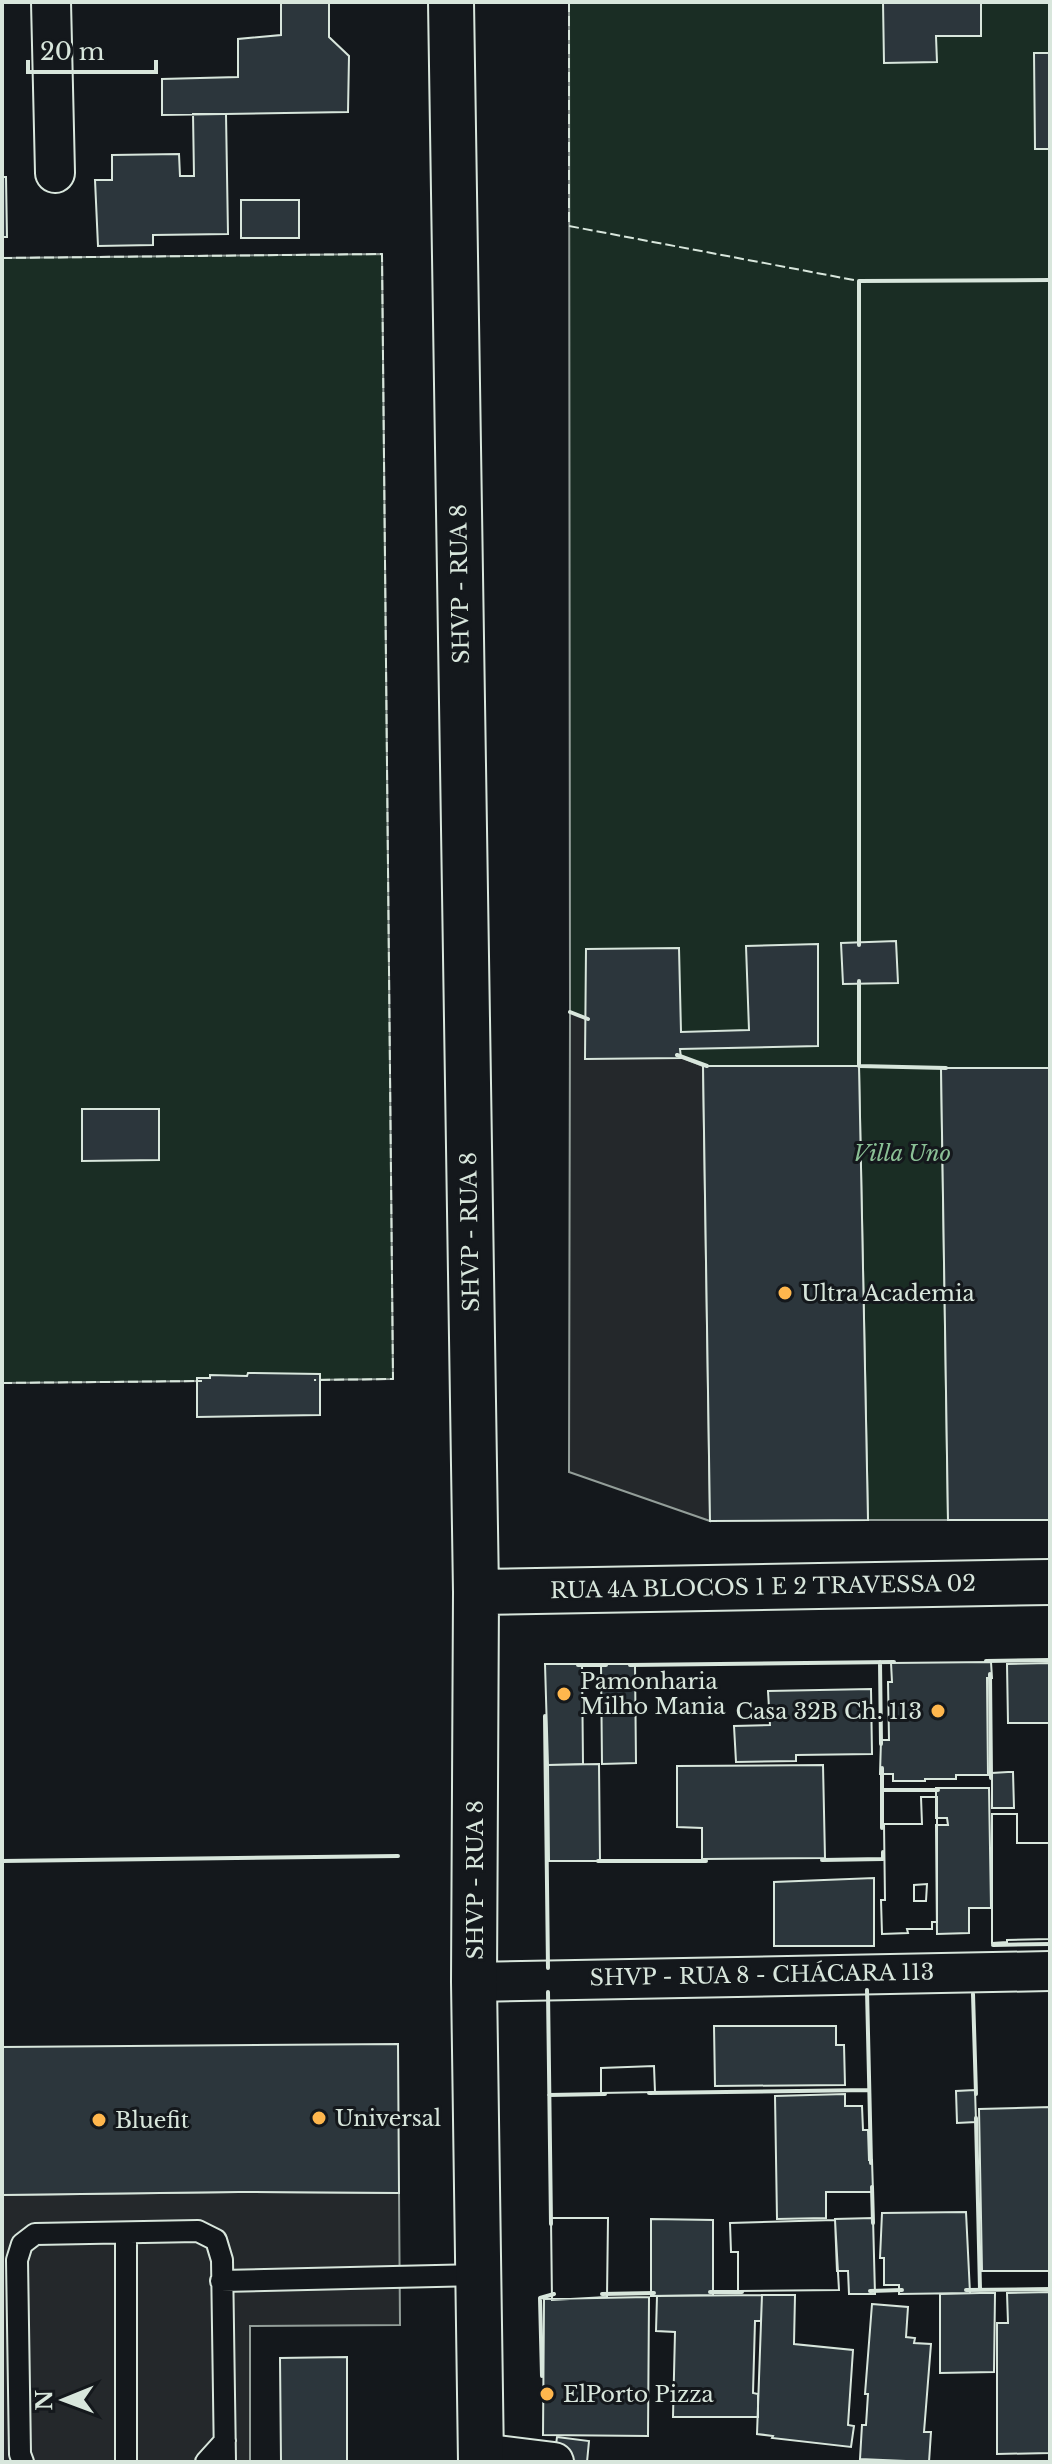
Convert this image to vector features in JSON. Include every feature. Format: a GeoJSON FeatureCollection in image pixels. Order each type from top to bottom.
{"type":"FeatureCollection","features":[{"type":"Feature","properties":{"kind":"street"},"geometry":{"type":"LineString","coordinates":[[51,2],[55,173]]}},
{"type":"Feature","properties":{"kind":"street","name":"SHVP - RUA 8"},"geometry":{"type":"LineString","coordinates":[[451,2],[476,1592],[474,1982],[481,2458]]}},
{"type":"Feature","properties":{"kind":"street","name":"RUA 4A BLOCOS 1 E 2 TRAVESSA 02"},"geometry":{"type":"LineString","coordinates":[[476,1592],[1050,1582]]}},
{"type":"Feature","properties":{"kind":"street","name":"SHVP - RUA 8 - CHÁCARA 113"},"geometry":{"type":"LineString","coordinates":[[474,1982],[1050,1971]]}},
{"type":"Feature","properties":{"kind":"street"},"geometry":{"type":"LineString","coordinates":[[481,2458],[554,2462]]}},
{"type":"Feature","properties":{"kind":"lane"},"geometry":{"type":"LineString","coordinates":[[23,2462],[20,2454],[17,2260],[22,2244],[35,2234],[198,2231],[216,2240],[222,2260],[225,2462]]}},
{"type":"Feature","properties":{"kind":"lane"},"geometry":{"type":"LineString","coordinates":[[126,2233],[126,2462]]}},
{"type":"Feature","properties":{"kind":"lane"},"geometry":{"type":"LineString","coordinates":[[221,2281],[479,2275]]}},
{"type":"Feature","properties":{"kind":"lane"},"geometry":{"type":"LineString","coordinates":[[206,2462],[225,2441]]}},
{"type":"Feature","properties":{"kind":"green space","name":"Villa Uno"},"geometry":{"type":"Polygon","coordinates":[[[569,2],[1050,2],[1050,1068],[941,1069],[948,1520],[868,1520],[859,1066],[703,1066],[570,1012],[569,2]]]}},
{"type":"Feature","properties":{"kind":"green space"},"geometry":{"type":"Polygon","coordinates":[[[382,254],[393,1379],[2,1383],[2,258],[382,254]]]}},
{"type":"Feature","properties":{"kind":"shaded area"},"geometry":{"type":"Polygon","coordinates":[[[570,1012],[703,1066],[710,1521],[569,1472],[570,1012]]]}},
{"type":"Feature","properties":{"kind":"shaded area"},"geometry":{"type":"Polygon","coordinates":[[[399,2193],[400,2325],[250,2326],[250,2462],[2,2462],[2,2195],[399,2193]]]}},
{"type":"Feature","properties":{"kind":"building"},"geometry":{"type":"Polygon","coordinates":[[[281,2],[329,2],[329,37],[349,56],[348,112],[162,115],[162,79],[238,77],[238,39],[281,35],[281,2]]]}},
{"type":"Feature","properties":{"kind":"building"},"geometry":{"type":"Polygon","coordinates":[[[883,2],[981,2],[981,36],[936,36],[937,62],[884,63],[883,2]]]}},
{"type":"Feature","properties":{"kind":"building"},"geometry":{"type":"Polygon","coordinates":[[[1034,53],[1050,53],[1050,149],[1035,149],[1034,53]]]}},
{"type":"Feature","properties":{"kind":"building"},"geometry":{"type":"Polygon","coordinates":[[[193,114],[226,114],[228,234],[153,235],[153,245],[98,246],[95,180],[112,180],[112,155],[179,154],[180,176],[194,176],[193,114]]]}},
{"type":"Feature","properties":{"kind":"building"},"geometry":{"type":"Polygon","coordinates":[[[2,177],[6,177],[7,237],[2,237],[2,177]]]}},
{"type":"Feature","properties":{"kind":"building"},"geometry":{"type":"Polygon","coordinates":[[[241,200],[299,200],[299,238],[241,238],[241,200]]]}},
{"type":"Feature","properties":{"kind":"building"},"geometry":{"type":"Polygon","coordinates":[[[896,941],[898,983],[843,984],[841,943],[896,941]]]}},
{"type":"Feature","properties":{"kind":"building"},"geometry":{"type":"Polygon","coordinates":[[[818,944],[818,1046],[680,1049],[681,1058],[585,1059],[586,949],[679,948],[681,1032],[749,1030],[746,946],[818,944]]]}},
{"type":"Feature","properties":{"kind":"building","name":"Ultra Academia"},"geometry":{"type":"Polygon","coordinates":[[[703,1066],[859,1066],[868,1520],[710,1521],[703,1066]]]}},
{"type":"Feature","properties":{"kind":"building"},"geometry":{"type":"Polygon","coordinates":[[[941,1068],[1050,1068],[1050,1520],[948,1520],[941,1068]]]}},
{"type":"Feature","properties":{"kind":"building"},"geometry":{"type":"Polygon","coordinates":[[[82,1109],[159,1109],[159,1160],[82,1161],[82,1109]]]}},
{"type":"Feature","properties":{"kind":"building"},"geometry":{"type":"Polygon","coordinates":[[[248,1373],[320,1374],[320,1415],[197,1417],[197,1378],[210,1378],[210,1375],[247,1376],[248,1373]]]}},
{"type":"Feature","properties":{"kind":"building","name":"Casa 32B Ch. 113"},"geometry":{"type":"Polygon","coordinates":[[[991,1662],[992,1678],[987,1678],[988,1775],[893,1781],[893,1774],[880,1774],[881,1740],[889,1740],[888,1682],[892,1682],[891,1663],[991,1662]]]}},
{"type":"Feature","properties":{"kind":"building"},"geometry":{"type":"Polygon","coordinates":[[[1049,1663],[1050,1723],[1008,1723],[1007,1664],[1049,1663]]]}},
{"type":"Feature","properties":{"kind":"building","name":"Pamonharia Milho Mania"},"geometry":{"type":"Polygon","coordinates":[[[545,1664],[582,1664],[583,1764],[548,1765],[545,1664]]]}},
{"type":"Feature","properties":{"kind":"building"},"geometry":{"type":"Polygon","coordinates":[[[601,1664],[635,1664],[636,1763],[602,1764],[601,1664]]]}},
{"type":"Feature","properties":{"kind":"building"},"geometry":{"type":"Polygon","coordinates":[[[871,1689],[872,1754],[796,1755],[796,1761],[736,1762],[734,1726],[770,1725],[768,1691],[871,1689]]]}},
{"type":"Feature","properties":{"kind":"building"},"geometry":{"type":"Polygon","coordinates":[[[599,1764],[600,1861],[549,1861],[548,1765],[599,1764]]]}},
{"type":"Feature","properties":{"kind":"building"},"geometry":{"type":"Polygon","coordinates":[[[823,1765],[825,1858],[702,1859],[702,1828],[677,1827],[677,1766],[823,1765]]]}},
{"type":"Feature","properties":{"kind":"building"},"geometry":{"type":"Polygon","coordinates":[[[1013,1772],[1014,1808],[992,1808],[992,1773],[1013,1772]]]}},
{"type":"Feature","properties":{"kind":"building"},"geometry":{"type":"Polygon","coordinates":[[[936,1788],[989,1788],[991,1908],[969,1908],[969,1933],[937,1934],[936,1825],[948,1825],[947,1818],[936,1818],[936,1788]]]}},
{"type":"Feature","properties":{"kind":"building"},"geometry":{"type":"Polygon","coordinates":[[[921,1797],[937,1797],[937,1922],[932,1922],[932,1929],[907,1929],[908,1933],[882,1934],[884,1824],[922,1824],[921,1797]],[[927,1884],[914,1885],[914,1901],[926,1901],[927,1884]]]}},
{"type":"Feature","properties":{"kind":"building"},"geometry":{"type":"Polygon","coordinates":[[[921,1797],[937,1797],[937,1922],[932,1922],[932,1929],[907,1929],[908,1933],[882,1934],[884,1824],[922,1824],[921,1797]],[[927,1884],[914,1885],[914,1901],[926,1901],[927,1884]]]}},
{"type":"Feature","properties":{"kind":"building"},"geometry":{"type":"Polygon","coordinates":[[[992,1814],[1017,1814],[1017,1843],[1050,1843],[1050,1939],[992,1943],[992,1814]]]}},
{"type":"Feature","properties":{"kind":"building"},"geometry":{"type":"Polygon","coordinates":[[[992,1814],[1017,1814],[1017,1843],[1050,1843],[1050,1939],[992,1943],[992,1814]]]}},
{"type":"Feature","properties":{"kind":"building"},"geometry":{"type":"Polygon","coordinates":[[[874,1878],[874,1946],[774,1946],[774,1882],[874,1878]]]}},
{"type":"Feature","properties":{"kind":"building"},"geometry":{"type":"Polygon","coordinates":[[[714,2026],[836,2026],[836,2045],[844,2045],[845,2085],[715,2086],[714,2026]]]}},
{"type":"Feature","properties":{"kind":"building"},"geometry":{"type":"Polygon","coordinates":[[[398,2044],[399,2193],[2,2195],[2,2047],[398,2044]]]}},
{"type":"Feature","properties":{"kind":"building"},"geometry":{"type":"Polygon","coordinates":[[[654,2066],[655,2092],[601,2093],[601,2068],[654,2066]]]}},
{"type":"Feature","properties":{"kind":"building"},"geometry":{"type":"Polygon","coordinates":[[[654,2066],[655,2092],[601,2093],[601,2068],[654,2066]]]}},
{"type":"Feature","properties":{"kind":"building"},"geometry":{"type":"Polygon","coordinates":[[[975,2090],[976,2122],[957,2123],[956,2091],[975,2090]]]}},
{"type":"Feature","properties":{"kind":"building"},"geometry":{"type":"Polygon","coordinates":[[[845,2094],[845,2106],[862,2106],[863,2130],[868,2130],[869,2160],[872,2160],[873,2192],[826,2192],[826,2218],[777,2219],[775,2096],[845,2094]]]}},
{"type":"Feature","properties":{"kind":"building"},"geometry":{"type":"Polygon","coordinates":[[[1050,2107],[1050,2271],[982,2271],[979,2109],[1050,2107]]]}},
{"type":"Feature","properties":{"kind":"building"},"geometry":{"type":"Polygon","coordinates":[[[966,2212],[970,2293],[899,2294],[899,2285],[884,2285],[884,2258],[880,2258],[882,2213],[966,2212]]]}},
{"type":"Feature","properties":{"kind":"building"},"geometry":{"type":"Polygon","coordinates":[[[551,2218],[608,2218],[607,2297],[552,2300],[551,2218]]]}},
{"type":"Feature","properties":{"kind":"building"},"geometry":{"type":"Polygon","coordinates":[[[551,2218],[608,2218],[607,2297],[552,2300],[551,2218]]]}},
{"type":"Feature","properties":{"kind":"building"},"geometry":{"type":"Polygon","coordinates":[[[873,2218],[875,2294],[849,2294],[848,2271],[837,2271],[835,2219],[873,2218]]]}},
{"type":"Feature","properties":{"kind":"building"},"geometry":{"type":"Polygon","coordinates":[[[651,2219],[713,2220],[713,2295],[651,2296],[651,2219]]]}},
{"type":"Feature","properties":{"kind":"building"},"geometry":{"type":"Polygon","coordinates":[[[835,2220],[839,2290],[738,2291],[738,2252],[731,2252],[730,2223],[835,2220]]]}},
{"type":"Feature","properties":{"kind":"building"},"geometry":{"type":"Polygon","coordinates":[[[835,2220],[839,2290],[738,2291],[738,2252],[731,2252],[730,2223],[835,2220]]]}},
{"type":"Feature","properties":{"kind":"building"},"geometry":{"type":"Polygon","coordinates":[[[1050,2292],[1050,2453],[997,2454],[997,2323],[1008,2323],[1007,2293],[1050,2292]]]}},
{"type":"Feature","properties":{"kind":"building"},"geometry":{"type":"Polygon","coordinates":[[[995,2293],[994,2372],[940,2373],[940,2294],[995,2293]]]}},
{"type":"Feature","properties":{"kind":"building"},"geometry":{"type":"Polygon","coordinates":[[[762,2295],[761,2321],[755,2321],[753,2393],[758,2394],[758,2417],[673,2417],[675,2332],[656,2331],[657,2296],[762,2295]]]}},
{"type":"Feature","properties":{"kind":"building"},"geometry":{"type":"Polygon","coordinates":[[[762,2295],[795,2295],[794,2344],[853,2350],[848,2425],[854,2426],[851,2447],[757,2434],[762,2295]]]}},
{"type":"Feature","properties":{"kind":"building"},"geometry":{"type":"Polygon","coordinates":[[[649,2297],[648,2436],[543,2435],[544,2299],[649,2297]]]}},
{"type":"Feature","properties":{"kind":"building"},"geometry":{"type":"Polygon","coordinates":[[[872,2304],[908,2307],[906,2337],[915,2338],[914,2343],[931,2344],[924,2432],[931,2432],[929,2462],[860,2459],[862,2425],[866,2425],[868,2394],[865,2394],[872,2304]]]}},
{"type":"Feature","properties":{"kind":"building"},"geometry":{"type":"Polygon","coordinates":[[[347,2357],[347,2462],[281,2462],[280,2358],[347,2357]]]}},
{"type":"Feature","properties":{"kind":"building"},"geometry":{"type":"Polygon","coordinates":[[[557,2437],[589,2441],[587,2462],[554,2459],[557,2437]]]}},
{"type":"Feature","properties":{"kind":"fence"},"geometry":{"type":"LineString","coordinates":[[569,2],[569,226],[859,281],[1050,280]]}},
{"type":"Feature","properties":{"kind":"fence"},"geometry":{"type":"LineString","coordinates":[[2,258],[382,254],[393,1379],[314,1380]]}},
{"type":"Feature","properties":{"kind":"fence"},"geometry":{"type":"LineString","coordinates":[[2,1383],[202,1381]]}},
{"type":"Feature","properties":{"kind":"wall"},"geometry":{"type":"LineString","coordinates":[[859,945],[859,281],[1050,280]]}},
{"type":"Feature","properties":{"kind":"wall"},"geometry":{"type":"LineString","coordinates":[[859,981],[859,1066],[946,1068]]}},
{"type":"Feature","properties":{"kind":"wall"},"geometry":{"type":"LineString","coordinates":[[570,1012],[588,1019]]}},
{"type":"Feature","properties":{"kind":"wall"},"geometry":{"type":"LineString","coordinates":[[677,1055],[707,1066]]}},
{"type":"Feature","properties":{"kind":"wall"},"geometry":{"type":"LineString","coordinates":[[986,1661],[1050,1660]]}},
{"type":"Feature","properties":{"kind":"wall"},"geometry":{"type":"LineString","coordinates":[[880,1662],[881,1744]]}},
{"type":"Feature","properties":{"kind":"wall"},"geometry":{"type":"LineString","coordinates":[[630,1665],[894,1662]]}},
{"type":"Feature","properties":{"kind":"wall"},"geometry":{"type":"LineString","coordinates":[[578,1665],[606,1665]]}},
{"type":"Feature","properties":{"kind":"wall"},"geometry":{"type":"LineString","coordinates":[[990,1674],[991,1778]]}},
{"type":"Feature","properties":{"kind":"wall"},"geometry":{"type":"LineString","coordinates":[[545,1716],[548,1968]]}},
{"type":"Feature","properties":{"kind":"wall"},"geometry":{"type":"LineString","coordinates":[[882,1768],[882,1828]]}},
{"type":"Feature","properties":{"kind":"wall"},"geometry":{"type":"LineString","coordinates":[[882,1790],[938,1790]]}},
{"type":"Feature","properties":{"kind":"wall"},"geometry":{"type":"LineString","coordinates":[[822,1860],[883,1859],[883,1852]]}},
{"type":"Feature","properties":{"kind":"wall"},"geometry":{"type":"LineString","coordinates":[[2,1861],[398,1856]]}},
{"type":"Feature","properties":{"kind":"wall"},"geometry":{"type":"LineString","coordinates":[[598,1861],[706,1861]]}},
{"type":"Feature","properties":{"kind":"wall"},"geometry":{"type":"LineString","coordinates":[[993,1945],[1050,1944]]}},
{"type":"Feature","properties":{"kind":"wall"},"geometry":{"type":"LineString","coordinates":[[867,1990],[871,2163]]}},
{"type":"Feature","properties":{"kind":"wall"},"geometry":{"type":"LineString","coordinates":[[548,1992],[551,2224]]}},
{"type":"Feature","properties":{"kind":"wall"},"geometry":{"type":"LineString","coordinates":[[973,1994],[976,2094]]}},
{"type":"Feature","properties":{"kind":"wall"},"geometry":{"type":"LineString","coordinates":[[649,2093],[869,2090]]}},
{"type":"Feature","properties":{"kind":"wall"},"geometry":{"type":"LineString","coordinates":[[549,2095],[605,2094]]}},
{"type":"Feature","properties":{"kind":"wall"},"geometry":{"type":"LineString","coordinates":[[976,2118],[980,2289]]}},
{"type":"Feature","properties":{"kind":"wall"},"geometry":{"type":"LineString","coordinates":[[872,2187],[873,2223]]}},
{"type":"Feature","properties":{"kind":"wall"},"geometry":{"type":"LineString","coordinates":[[966,2290],[1050,2289]]}},
{"type":"Feature","properties":{"kind":"wall"},"geometry":{"type":"LineString","coordinates":[[870,2291],[902,2290]]}},
{"type":"Feature","properties":{"kind":"wall"},"geometry":{"type":"LineString","coordinates":[[710,2292],[742,2292]]}},
{"type":"Feature","properties":{"kind":"wall"},"geometry":{"type":"LineString","coordinates":[[602,2294],[654,2293]]}},
{"type":"Feature","properties":{"kind":"wall"},"geometry":{"type":"LineString","coordinates":[[542,2376],[540,2298],[554,2294]]}},
{"type":"Feature","properties":{"kind":"place","name":"Ultra Academia"},"geometry":{"type":"Point","coordinates":[785,1293]}},
{"type":"Feature","properties":{"kind":"place","name":"Pamonharia Milho Mania"},"geometry":{"type":"Point","coordinates":[564,1694]}},
{"type":"Feature","properties":{"kind":"place","name":"Casa 32B Ch. 113"},"geometry":{"type":"Point","coordinates":[938,1711]}},
{"type":"Feature","properties":{"kind":"place","name":"Universal"},"geometry":{"type":"Point","coordinates":[319,2118]}},
{"type":"Feature","properties":{"kind":"place","name":"Bluefit"},"geometry":{"type":"Point","coordinates":[99,2120]}},
{"type":"Feature","properties":{"kind":"place","name":"ElPorto Pizza"},"geometry":{"type":"Point","coordinates":[547,2394]}}]}
